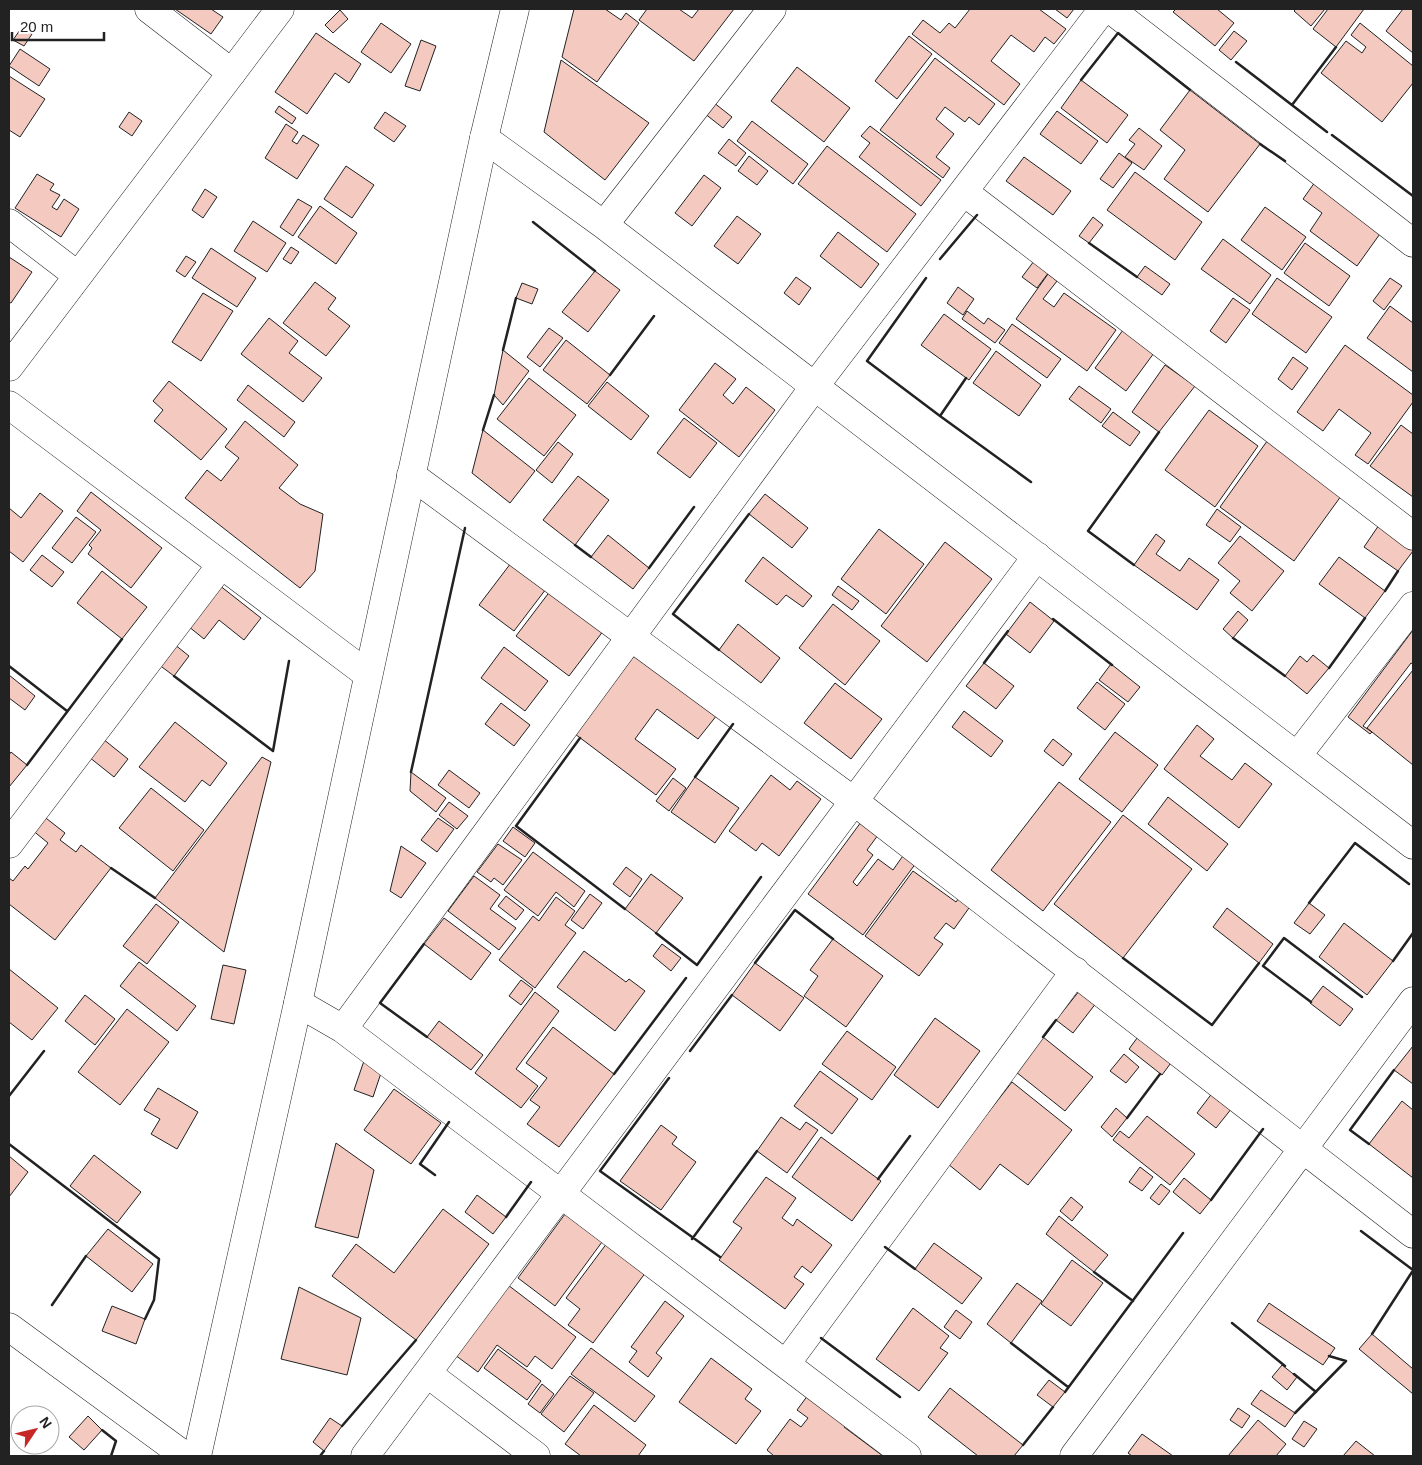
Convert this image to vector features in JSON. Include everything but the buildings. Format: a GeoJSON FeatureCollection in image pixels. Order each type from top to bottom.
{"type":"FeatureCollection","features":[{"type":"Feature","properties":{"kind":"street"},"geometry":{"type":"LineString","coordinates":[[149,9],[232,73]]}},
{"type":"Feature","properties":{"kind":"street"},"geometry":{"type":"LineString","coordinates":[[9,367],[280,9]]}},
{"type":"Feature","properties":{"kind":"street"},"geometry":{"type":"LineString","coordinates":[[197,1456],[298,1003],[367,674],[484,138],[515,9]]}},
{"type":"Feature","properties":{"kind":"street"},"geometry":{"type":"LineString","coordinates":[[604,225],[772,9]]}},
{"type":"Feature","properties":{"kind":"street"},"geometry":{"type":"LineString","coordinates":[[343,1029],[814,387],[1103,9]]}},
{"type":"Feature","properties":{"kind":"street"},"geometry":{"type":"LineString","coordinates":[[1110,9],[1413,243]]}},
{"type":"Feature","properties":{"kind":"street"},"geometry":{"type":"LineString","coordinates":[[484,138],[604,225],[1413,845]]}},
{"type":"Feature","properties":{"kind":"street"},"geometry":{"type":"LineString","coordinates":[[964,192],[1413,536]]}},
{"type":"Feature","properties":{"kind":"street"},"geometry":{"type":"LineString","coordinates":[[9,223],[77,275]]}},
{"type":"Feature","properties":{"kind":"street"},"geometry":{"type":"LineString","coordinates":[[9,405],[367,674]]}},
{"type":"Feature","properties":{"kind":"street"},"geometry":{"type":"LineString","coordinates":[[411,474],[855,802],[1413,1234]]}},
{"type":"Feature","properties":{"kind":"street"},"geometry":{"type":"LineString","coordinates":[[365,1456],[428,1374],[560,1192],[855,802],[1037,556]]}},
{"type":"Feature","properties":{"kind":"street"},"geometry":{"type":"LineString","coordinates":[[9,844],[220,565]]}},
{"type":"Feature","properties":{"kind":"street"},"geometry":{"type":"LineString","coordinates":[[1297,756],[1413,606]]}},
{"type":"Feature","properties":{"kind":"street"},"geometry":{"type":"LineString","coordinates":[[786,1364],[1075,971]]}},
{"type":"Feature","properties":{"kind":"street"},"geometry":{"type":"LineString","coordinates":[[1074,1456],[1413,1001]]}},
{"type":"Feature","properties":{"kind":"street"},"geometry":{"type":"LineString","coordinates":[[298,1003],[343,1029],[907,1456]]}},
{"type":"Feature","properties":{"kind":"street"},"geometry":{"type":"LineString","coordinates":[[9,1327],[185,1456]]}},
{"type":"Feature","properties":{"kind":"street"},"geometry":{"type":"LineString","coordinates":[[428,1374],[536,1456]]}},
{"type":"Feature","properties":{"kind":"wall"},"geometry":{"type":"LineString","coordinates":[[1081,80],[1118,33],[1190,90]]}},
{"type":"Feature","properties":{"kind":"wall"},"geometry":{"type":"LineString","coordinates":[[1292,105],[1336,47]]}},
{"type":"Feature","properties":{"kind":"wall"},"geometry":{"type":"LineString","coordinates":[[1236,62],[1327,132]]}},
{"type":"Feature","properties":{"kind":"wall"},"geometry":{"type":"LineString","coordinates":[[1332,135],[1413,196]]}},
{"type":"Feature","properties":{"kind":"wall"},"geometry":{"type":"LineString","coordinates":[[1260,144],[1285,161]]}},
{"type":"Feature","properties":{"kind":"wall"},"geometry":{"type":"LineString","coordinates":[[940,259],[977,215]]}},
{"type":"Feature","properties":{"kind":"wall"},"geometry":{"type":"LineString","coordinates":[[533,222],[595,271]]}},
{"type":"Feature","properties":{"kind":"wall"},"geometry":{"type":"LineString","coordinates":[[1089,243],[1137,277]]}},
{"type":"Feature","properties":{"kind":"wall"},"geometry":{"type":"LineString","coordinates":[[926,278],[867,361],[940,416],[966,378]]}},
{"type":"Feature","properties":{"kind":"wall"},"geometry":{"type":"LineString","coordinates":[[503,350],[516,298]]}},
{"type":"Feature","properties":{"kind":"wall"},"geometry":{"type":"LineString","coordinates":[[610,375],[654,316]]}},
{"type":"Feature","properties":{"kind":"wall"},"geometry":{"type":"LineString","coordinates":[[483,430],[494,395]]}},
{"type":"Feature","properties":{"kind":"wall"},"geometry":{"type":"LineString","coordinates":[[940,416],[1031,482]]}},
{"type":"Feature","properties":{"kind":"wall"},"geometry":{"type":"LineString","coordinates":[[1134,565],[1088,531],[1159,432]]}},
{"type":"Feature","properties":{"kind":"wall"},"geometry":{"type":"LineString","coordinates":[[649,568],[694,507]]}},
{"type":"Feature","properties":{"kind":"wall"},"geometry":{"type":"LineString","coordinates":[[719,650],[673,614],[749,514]]}},
{"type":"Feature","properties":{"kind":"wall"},"geometry":{"type":"LineString","coordinates":[[411,772],[465,528]]}},
{"type":"Feature","properties":{"kind":"wall"},"geometry":{"type":"LineString","coordinates":[[575,545],[591,557]]}},
{"type":"Feature","properties":{"kind":"wall"},"geometry":{"type":"LineString","coordinates":[[1385,591],[1398,571]]}},
{"type":"Feature","properties":{"kind":"wall"},"geometry":{"type":"LineString","coordinates":[[1329,668],[1365,618]]}},
{"type":"Feature","properties":{"kind":"wall"},"geometry":{"type":"LineString","coordinates":[[1053,619],[1112,665]]}},
{"type":"Feature","properties":{"kind":"wall"},"geometry":{"type":"LineString","coordinates":[[984,663],[1008,631]]}},
{"type":"Feature","properties":{"kind":"wall"},"geometry":{"type":"LineString","coordinates":[[1233,638],[1285,676]]}},
{"type":"Feature","properties":{"kind":"wall"},"geometry":{"type":"LineString","coordinates":[[27,765],[122,639]]}},
{"type":"Feature","properties":{"kind":"wall"},"geometry":{"type":"LineString","coordinates":[[174,676],[273,751],[289,661]]}},
{"type":"Feature","properties":{"kind":"wall"},"geometry":{"type":"LineString","coordinates":[[9,666],[67,711]]}},
{"type":"Feature","properties":{"kind":"wall"},"geometry":{"type":"LineString","coordinates":[[695,777],[733,724]]}},
{"type":"Feature","properties":{"kind":"wall"},"geometry":{"type":"LineString","coordinates":[[580,738],[516,826],[625,909]]}},
{"type":"Feature","properties":{"kind":"wall"},"geometry":{"type":"LineString","coordinates":[[1309,903],[1355,843],[1409,884]]}},
{"type":"Feature","properties":{"kind":"wall"},"geometry":{"type":"LineString","coordinates":[[111,868],[155,898]]}},
{"type":"Feature","properties":{"kind":"wall"},"geometry":{"type":"LineString","coordinates":[[656,933],[697,965],[761,877]]}},
{"type":"Feature","properties":{"kind":"wall"},"geometry":{"type":"LineString","coordinates":[[755,963],[795,910],[833,939]]}},
{"type":"Feature","properties":{"kind":"wall"},"geometry":{"type":"LineString","coordinates":[[1393,961],[1413,933]]}},
{"type":"Feature","properties":{"kind":"wall"},"geometry":{"type":"LineString","coordinates":[[1311,1002],[1263,966],[1284,938],[1362,997]]}},
{"type":"Feature","properties":{"kind":"wall"},"geometry":{"type":"LineString","coordinates":[[424,944],[380,1003],[427,1037]]}},
{"type":"Feature","properties":{"kind":"wall"},"geometry":{"type":"LineString","coordinates":[[1123,958],[1212,1025],[1259,963]]}},
{"type":"Feature","properties":{"kind":"wall"},"geometry":{"type":"LineString","coordinates":[[614,1074],[686,978]]}},
{"type":"Feature","properties":{"kind":"wall"},"geometry":{"type":"LineString","coordinates":[[690,1051],[732,995]]}},
{"type":"Feature","properties":{"kind":"wall"},"geometry":{"type":"LineString","coordinates":[[1043,1037],[1056,1020]]}},
{"type":"Feature","properties":{"kind":"wall"},"geometry":{"type":"LineString","coordinates":[[9,1096],[44,1051]]}},
{"type":"Feature","properties":{"kind":"wall"},"geometry":{"type":"LineString","coordinates":[[1369,1144],[1350,1130],[1394,1070]]}},
{"type":"Feature","properties":{"kind":"wall"},"geometry":{"type":"LineString","coordinates":[[1127,1118],[1160,1074]]}},
{"type":"Feature","properties":{"kind":"wall"},"geometry":{"type":"LineString","coordinates":[[669,1078],[600,1171],[720,1257]]}},
{"type":"Feature","properties":{"kind":"wall"},"geometry":{"type":"LineString","coordinates":[[435,1175],[420,1164],[449,1122]]}},
{"type":"Feature","properties":{"kind":"wall"},"geometry":{"type":"LineString","coordinates":[[1211,1200],[1263,1129]]}},
{"type":"Feature","properties":{"kind":"wall"},"geometry":{"type":"LineString","coordinates":[[878,1179],[910,1136]]}},
{"type":"Feature","properties":{"kind":"wall"},"geometry":{"type":"LineString","coordinates":[[9,1144],[159,1259],[154,1300],[145,1319]]}},
{"type":"Feature","properties":{"kind":"wall"},"geometry":{"type":"LineString","coordinates":[[692,1239],[757,1151]]}},
{"type":"Feature","properties":{"kind":"wall"},"geometry":{"type":"LineString","coordinates":[[506,1217],[531,1182]]}},
{"type":"Feature","properties":{"kind":"wall"},"geometry":{"type":"LineString","coordinates":[[1361,1231],[1413,1270]]}},
{"type":"Feature","properties":{"kind":"wall"},"geometry":{"type":"LineString","coordinates":[[1065,1392],[1183,1233]]}},
{"type":"Feature","properties":{"kind":"wall"},"geometry":{"type":"LineString","coordinates":[[885,1247],[915,1269]]}},
{"type":"Feature","properties":{"kind":"wall"},"geometry":{"type":"LineString","coordinates":[[52,1305],[86,1256]]}},
{"type":"Feature","properties":{"kind":"wall"},"geometry":{"type":"LineString","coordinates":[[1094,1272],[1133,1301]]}},
{"type":"Feature","properties":{"kind":"wall"},"geometry":{"type":"LineString","coordinates":[[1372,1334],[1412,1272]]}},
{"type":"Feature","properties":{"kind":"wall"},"geometry":{"type":"LineString","coordinates":[[1232,1323],[1285,1366]]}},
{"type":"Feature","properties":{"kind":"wall"},"geometry":{"type":"LineString","coordinates":[[821,1338],[900,1397]]}},
{"type":"Feature","properties":{"kind":"wall"},"geometry":{"type":"LineString","coordinates":[[342,1426],[416,1340]]}},
{"type":"Feature","properties":{"kind":"wall"},"geometry":{"type":"LineString","coordinates":[[1011,1343],[1068,1387]]}},
{"type":"Feature","properties":{"kind":"wall"},"geometry":{"type":"LineString","coordinates":[[1295,1413],[1346,1361],[1329,1356]]}},
{"type":"Feature","properties":{"kind":"wall"},"geometry":{"type":"LineString","coordinates":[[1294,1374],[1316,1392]]}},
{"type":"Feature","properties":{"kind":"wall"},"geometry":{"type":"LineString","coordinates":[[1023,1445],[1053,1407]]}},
{"type":"Feature","properties":{"kind":"wall"},"geometry":{"type":"LineString","coordinates":[[102,1430],[116,1441],[111,1456]]}},
{"type":"Feature","properties":{"kind":"wall"},"geometry":{"type":"LineString","coordinates":[[320,1456],[324,1451]]}}]}
